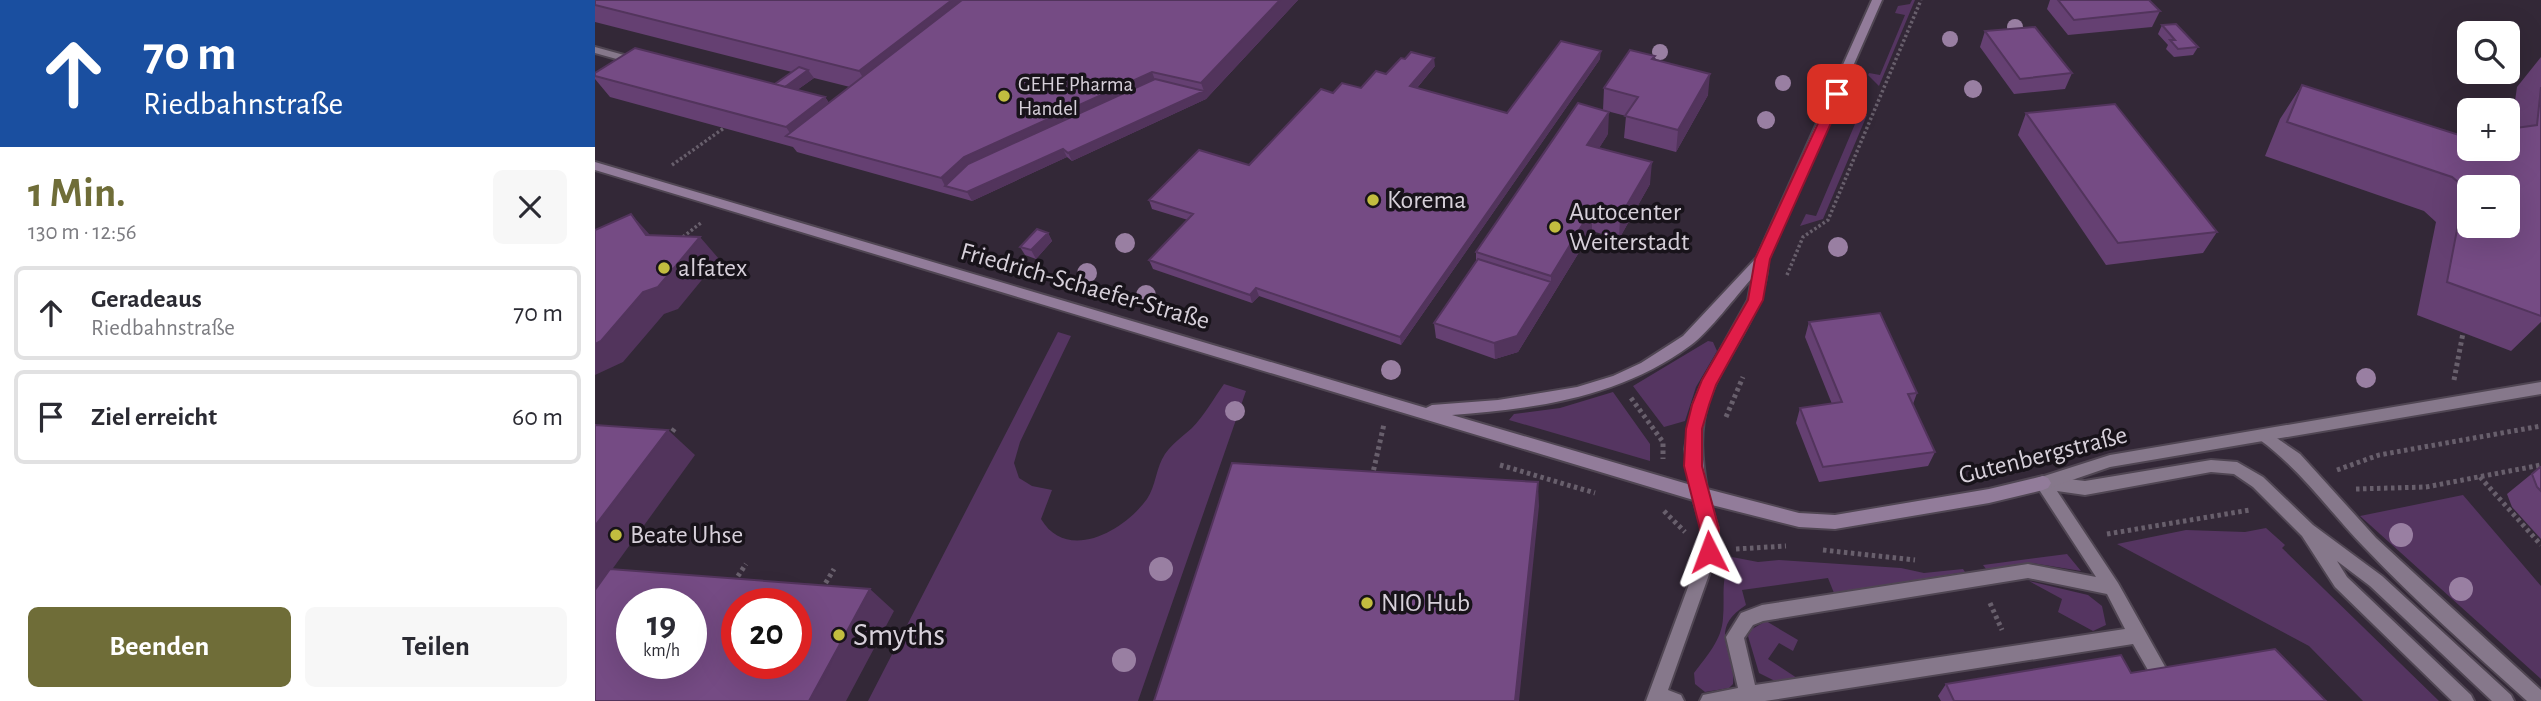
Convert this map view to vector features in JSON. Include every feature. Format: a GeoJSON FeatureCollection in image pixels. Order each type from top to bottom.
{"type":"FeatureCollection","features":[{"type":"Feature","properties":{"kind":"main road"},"geometry":{"type":"LineString","coordinates":[[1700,495],[1693,466],[1697,417],[1708,385],[1755,300],[1762,259],[1877,0]]}},
{"type":"Feature","properties":{"kind":"main road","name":"Friedrich-Schaefer-Straße"},"geometry":{"type":"LineString","coordinates":[[595,166],[1562,454]]}},
{"type":"Feature","properties":{"kind":"main road"},"geometry":{"type":"LineString","coordinates":[[1425,412],[1538,401],[1618,380],[1669,354],[1688,340],[1762,259]]}},
{"type":"Feature","properties":{"kind":"main road","name":"Gutenbergstraße"},"geometry":{"type":"LineString","coordinates":[[1562,454],[1700,495],[1799,520],[1835,522],[1989,496],[2043,483]]}},
{"type":"Feature","properties":{"kind":"street"},"geometry":{"type":"LineString","coordinates":[[595,50],[641,63]]}},
{"type":"Feature","properties":{"kind":"street","name":"Gutenbergstraße"},"geometry":{"type":"LineString","coordinates":[[2043,483],[2110,461],[2541,388]]}},
{"type":"Feature","properties":{"kind":"street"},"geometry":{"type":"LineString","coordinates":[[2265,436],[2288,453],[2397,570],[2540,701]]}},
{"type":"Feature","properties":{"kind":"street"},"geometry":{"type":"LineString","coordinates":[[2043,483],[2085,488],[2223,465],[2248,473],[2307,530],[2375,581],[2505,701]]}},
{"type":"Feature","properties":{"kind":"street"},"geometry":{"type":"LineString","coordinates":[[2043,483],[2112,588],[2162,678]]}},
{"type":"Feature","properties":{"kind":"street"},"geometry":{"type":"LineString","coordinates":[[1675,701],[1656,698],[1709,552],[1710,529],[1700,495]]}},
{"type":"Feature","properties":{"kind":"street"},"geometry":{"type":"LineString","coordinates":[[2307,530],[2341,582],[2465,701]]}},
{"type":"Feature","properties":{"kind":"street"},"geometry":{"type":"LineString","coordinates":[[1748,695],[1735,637],[1747,619],[1762,613],[2028,571],[2112,588]]}},
{"type":"Feature","properties":{"kind":"street"},"geometry":{"type":"LineString","coordinates":[[1709,701],[2137,635]]}},
{"type":"Feature","properties":{"kind":"path"},"geometry":{"type":"LineString","coordinates":[[1803,237],[1828,220],[1921,0]]}},
{"type":"Feature","properties":{"kind":"path"},"geometry":{"type":"LineString","coordinates":[[649,182],[724,128]]}},
{"type":"Feature","properties":{"kind":"path"},"geometry":{"type":"LineString","coordinates":[[672,246],[725,204]]}},
{"type":"Feature","properties":{"kind":"path"},"geometry":{"type":"LineString","coordinates":[[2450,404],[2463,333]]}},
{"type":"Feature","properties":{"kind":"path"},"geometry":{"type":"LineString","coordinates":[[1618,380],[1663,442]]}},
{"type":"Feature","properties":{"kind":"path"},"geometry":{"type":"LineString","coordinates":[[1371,483],[1388,401]]}},
{"type":"Feature","properties":{"kind":"path"},"geometry":{"type":"LineString","coordinates":[[2314,481],[2364,459],[2541,426]]}},
{"type":"Feature","properties":{"kind":"path"},"geometry":{"type":"LineString","coordinates":[[663,444],[676,427]]}},
{"type":"Feature","properties":{"kind":"path"},"geometry":{"type":"LineString","coordinates":[[2314,481],[2382,492],[2541,465]]}},
{"type":"Feature","properties":{"kind":"path"},"geometry":{"type":"LineString","coordinates":[[2480,477],[2541,545]]}},
{"type":"Feature","properties":{"kind":"path"},"geometry":{"type":"LineString","coordinates":[[731,586],[746,564]]}},
{"type":"Feature","properties":{"kind":"path"},"geometry":{"type":"LineString","coordinates":[[820,593],[834,569]]}},
{"type":"Feature","properties":{"kind":"path"},"geometry":{"type":"LineString","coordinates":[[1979,579],[2013,655]]}},
{"type":"Feature","properties":{"kind":"shaded area"},"geometry":{"type":"Polygon","coordinates":[[[1915,0],[1879,86],[1868,75],[1880,75],[1905,15],[1895,13],[1898,6],[1910,4],[1915,0]]]}},
{"type":"Feature","properties":{"kind":"shaded area"},"geometry":{"type":"Polygon","coordinates":[[[1867,115],[1823,219],[1800,226],[1806,214],[1816,216],[1855,124],[1846,121],[1847,119],[1867,115]]]}},
{"type":"Feature","properties":{"kind":"shaded area"},"geometry":{"type":"Polygon","coordinates":[[[1058,332],[1071,336],[1020,442],[1014,463],[1019,478],[1032,486],[1052,490],[1041,519],[1052,532],[1065,539],[1095,538],[1124,522],[1147,499],[1165,454],[1192,428],[1224,384],[1246,391],[1138,701],[868,701],[1058,332]]]}},
{"type":"Feature","properties":{"kind":"shaded area"},"geometry":{"type":"Polygon","coordinates":[[[1708,341],[1713,342],[1717,351],[1696,387],[1685,421],[1664,427],[1633,386],[1708,341]]]}},
{"type":"Feature","properties":{"kind":"shaded area"},"geometry":{"type":"Polygon","coordinates":[[[1613,392],[1650,444],[1650,461],[1509,420],[1514,414],[1560,408],[1613,392]]]}},
{"type":"Feature","properties":{"kind":"shaded area"},"geometry":{"type":"Polygon","coordinates":[[[2463,495],[2541,586],[2541,679],[2360,516],[2463,495]]]}},
{"type":"Feature","properties":{"kind":"shaded area"},"geometry":{"type":"Polygon","coordinates":[[[2266,528],[2285,545],[2282,548],[2439,701],[2363,701],[2309,646],[2117,544],[2186,530],[2245,532],[2266,528]]]}},
{"type":"Feature","properties":{"kind":"shaded area"},"geometry":{"type":"Polygon","coordinates":[[[2067,554],[2081,571],[2032,563],[1986,569],[1983,565],[2067,554]]]}},
{"type":"Feature","properties":{"kind":"shaded area"},"geometry":{"type":"Polygon","coordinates":[[[1732,557],[1758,562],[1779,560],[1901,568],[1924,573],[1963,569],[1965,572],[1834,593],[1828,578],[1742,590],[1746,605],[1734,615],[1725,633],[1733,684],[1729,688],[1705,692],[1695,684],[1694,673],[1720,634],[1724,580],[1732,557]]]}},
{"type":"Feature","properties":{"kind":"shaded area"},"geometry":{"type":"Polygon","coordinates":[[[2029,581],[2088,595],[2102,606],[2106,625],[2093,631],[2058,612],[2062,599],[2029,581]]]}},
{"type":"Feature","properties":{"kind":"shaded area"},"geometry":{"type":"Polygon","coordinates":[[[1766,621],[1798,640],[1793,651],[1779,643],[1768,659],[1797,678],[1775,681],[1759,673],[1748,636],[1752,629],[1766,621]]]}},
{"type":"Feature","properties":{"kind":"building"},"geometry":{"type":"Polygon","coordinates":[[[595,0],[952,0],[859,71],[595,5],[595,0]]]}},
{"type":"Feature","properties":{"kind":"building","name":"GEHE Pharma Handel"},"geometry":{"type":"Polygon","coordinates":[[[962,0],[1280,0],[1201,83],[1152,72],[964,157],[941,178],[786,136],[962,0]]]}},
{"type":"Feature","properties":{"kind":"building"},"geometry":{"type":"Polygon","coordinates":[[[2058,0],[2149,0],[2160,11],[2074,20],[2058,0]]]}},
{"type":"Feature","properties":{"kind":"building"},"geometry":{"type":"Polygon","coordinates":[[[2176,24],[2198,47],[2178,49],[2170,40],[2175,40],[2162,25],[2176,24]]]}},
{"type":"Feature","properties":{"kind":"building"},"geometry":{"type":"Polygon","coordinates":[[[2035,27],[2072,73],[2020,79],[1985,31],[2035,27]]]}},
{"type":"Feature","properties":{"kind":"building","name":"Korema"},"geometry":{"type":"Polygon","coordinates":[[[1561,41],[1601,51],[1400,337],[1256,288],[1250,295],[1149,260],[1193,214],[1149,200],[1199,150],[1249,165],[1321,89],[1333,93],[1342,83],[1361,88],[1376,71],[1386,74],[1401,58],[1405,59],[1411,52],[1434,58],[1410,86],[1507,113],[1561,41]]]}},
{"type":"Feature","properties":{"kind":"building"},"geometry":{"type":"Polygon","coordinates":[[[635,48],[825,97],[786,127],[595,76],[595,73],[635,48]]]}},
{"type":"Feature","properties":{"kind":"building"},"geometry":{"type":"Polygon","coordinates":[[[1630,50],[1655,56],[1652,59],[1710,74],[1678,130],[1625,116],[1638,97],[1604,88],[1630,50]]]}},
{"type":"Feature","properties":{"kind":"building"},"geometry":{"type":"Polygon","coordinates":[[[799,67],[808,70],[785,87],[775,84],[799,67]]]}},
{"type":"Feature","properties":{"kind":"building"},"geometry":{"type":"Polygon","coordinates":[[[1155,79],[1204,91],[1068,153],[1063,149],[967,192],[945,186],[968,164],[1155,79]]]}},
{"type":"Feature","properties":{"kind":"building"},"geometry":{"type":"Polygon","coordinates":[[[2302,85],[2457,134],[2457,161],[2520,161],[2520,127],[2537,125],[2541,87],[2541,316],[2447,282],[2457,230],[2457,238],[2520,238],[2520,175],[2457,175],[2457,181],[2452,177],[2287,122],[2302,85]]]}},
{"type":"Feature","properties":{"kind":"building"},"geometry":{"type":"Polygon","coordinates":[[[1578,103],[1609,112],[1587,145],[1652,162],[1620,217],[1592,209],[1551,276],[1476,252],[1578,103]]]}},
{"type":"Feature","properties":{"kind":"building"},"geometry":{"type":"Polygon","coordinates":[[[2115,104],[2217,232],[2118,243],[2026,113],[2115,104]]]}},
{"type":"Feature","properties":{"kind":"building"},"geometry":{"type":"Polygon","coordinates":[[[631,214],[646,235],[700,237],[658,287],[643,292],[601,341],[595,344],[595,230],[631,214]]]}},
{"type":"Feature","properties":{"kind":"building"},"geometry":{"type":"Polygon","coordinates":[[[1037,229],[1048,233],[1031,250],[1020,247],[1037,229]]]}},
{"type":"Feature","properties":{"kind":"building"},"geometry":{"type":"Polygon","coordinates":[[[1478,259],[1551,282],[1517,336],[1494,343],[1434,323],[1478,259]]]}},
{"type":"Feature","properties":{"kind":"building"},"geometry":{"type":"Polygon","coordinates":[[[1880,313],[1917,393],[1908,394],[1935,452],[1823,467],[1800,408],[1842,402],[1809,322],[1880,313]]]}},
{"type":"Feature","properties":{"kind":"building"},"geometry":{"type":"Polygon","coordinates":[[[595,425],[668,430],[595,526],[595,425]]]}},
{"type":"Feature","properties":{"kind":"building","name":"NIO Hub"},"geometry":{"type":"Polygon","coordinates":[[[1232,463],[1538,482],[1515,701],[1154,701],[1232,463]]]}},
{"type":"Feature","properties":{"kind":"building"},"geometry":{"type":"Polygon","coordinates":[[[2541,467],[2541,491],[2532,474],[2541,467]]]}},
{"type":"Feature","properties":{"kind":"building"},"geometry":{"type":"Polygon","coordinates":[[[610,569],[870,589],[809,701],[595,701],[595,590],[610,569]]]}},
{"type":"Feature","properties":{"kind":"building"},"geometry":{"type":"Polygon","coordinates":[[[2275,649],[2326,701],[1954,701],[1946,684],[2121,655],[2131,673],[2275,649]]]}},
{"type":"Feature","properties":{"kind":"place","name":"GEHE Pharma Handel"},"geometry":{"type":"Point","coordinates":[1004,96]}},
{"type":"Feature","properties":{"kind":"place","name":"Korema"},"geometry":{"type":"Point","coordinates":[1373,200]}},
{"type":"Feature","properties":{"kind":"place","name":"Autocenter Weiterstadt"},"geometry":{"type":"Point","coordinates":[1555,227]}},
{"type":"Feature","properties":{"kind":"place","name":"alfatex"},"geometry":{"type":"Point","coordinates":[664,268]}},
{"type":"Feature","properties":{"kind":"place","name":"Beate Uhse"},"geometry":{"type":"Point","coordinates":[616,535]}},
{"type":"Feature","properties":{"kind":"place","name":"NIO Hub"},"geometry":{"type":"Point","coordinates":[1367,603]}},
{"type":"Feature","properties":{"kind":"place","name":"Smyths"},"geometry":{"type":"Point","coordinates":[839,635]}},
{"type":"Feature","properties":{"kind":"route"},"geometry":{"type":"LineString","coordinates":[[1709,552],[1710,529],[1693,466],[1694,429],[1700,405],[1708,385],[1755,300],[1762,259],[1837,94]]}}]}
